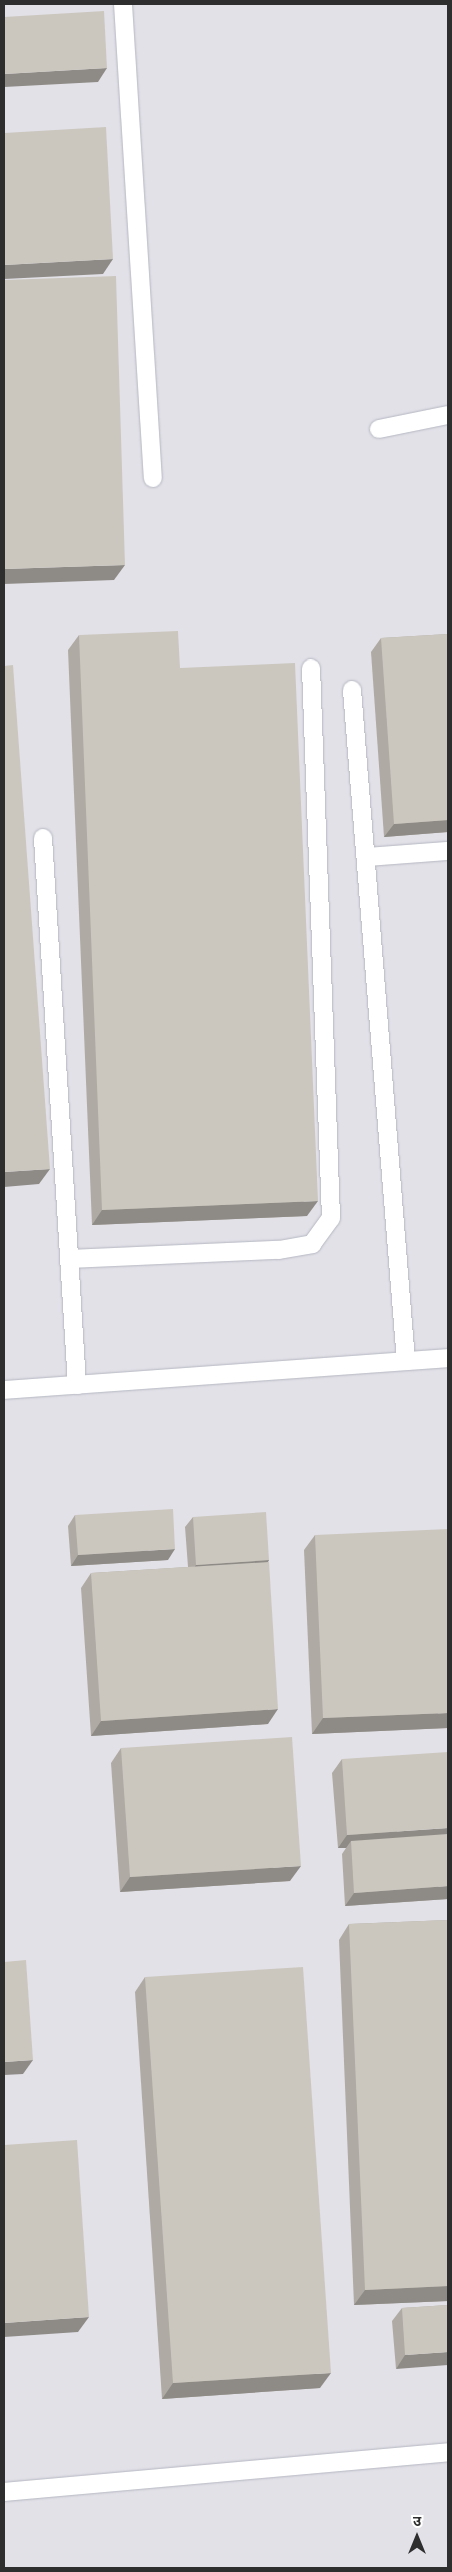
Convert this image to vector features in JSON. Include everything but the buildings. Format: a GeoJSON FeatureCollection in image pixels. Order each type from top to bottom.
{"type":"FeatureCollection","features":[{"type":"Feature","properties":{"kind":"lane"},"geometry":{"type":"LineString","coordinates":[[123,4],[152,478]]}},
{"type":"Feature","properties":{"kind":"lane"},"geometry":{"type":"LineString","coordinates":[[379,428],[448,416]]}},
{"type":"Feature","properties":{"kind":"lane"},"geometry":{"type":"LineString","coordinates":[[69,1258],[279,1250],[312,1244],[331,1218],[311,668]]}},
{"type":"Feature","properties":{"kind":"lane"},"geometry":{"type":"LineString","coordinates":[[352,690],[406,1361]]}},
{"type":"Feature","properties":{"kind":"lane"},"geometry":{"type":"LineString","coordinates":[[42,838],[77,1385]]}},
{"type":"Feature","properties":{"kind":"lane"},"geometry":{"type":"LineString","coordinates":[[366,857],[448,851]]}},
{"type":"Feature","properties":{"kind":"lane"},"geometry":{"type":"LineString","coordinates":[[4,1390],[448,1358]]}},
{"type":"Feature","properties":{"kind":"lane"},"geometry":{"type":"LineString","coordinates":[[4,2492],[448,2452]]}},
{"type":"Feature","properties":{"kind":"shaded area"},"geometry":{"type":"Polygon","coordinates":[[[4,4],[448,4],[448,2568],[4,2568],[4,4]]]}}]}
